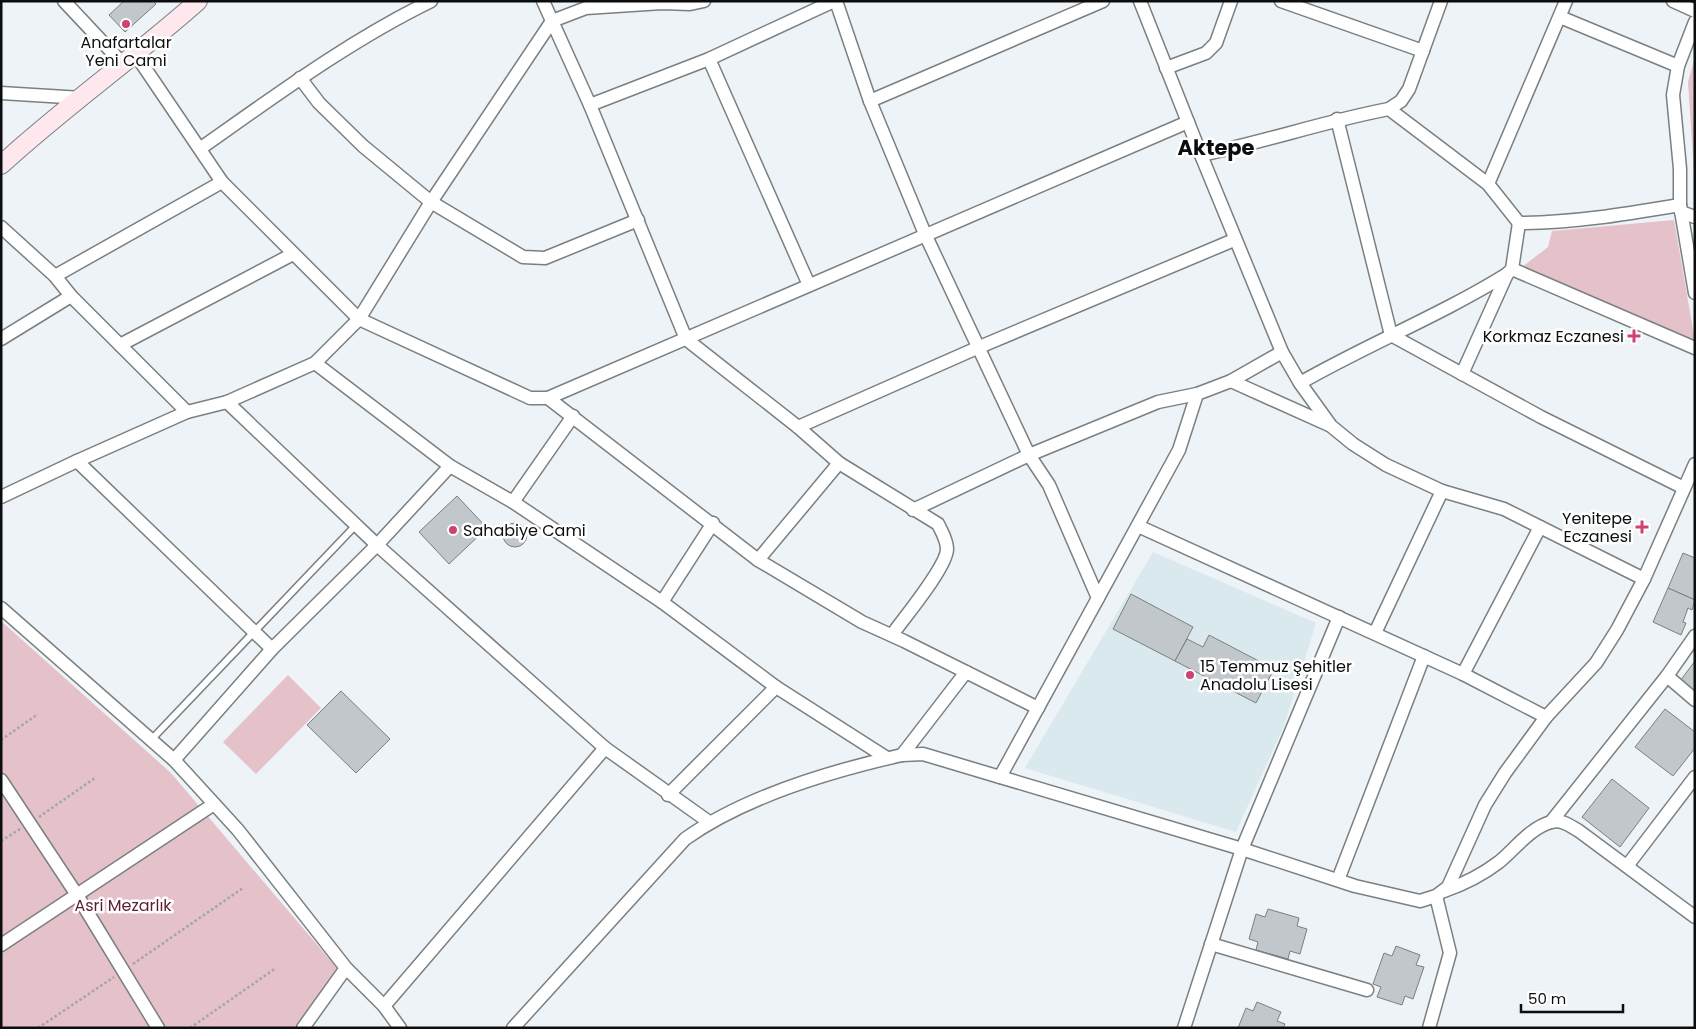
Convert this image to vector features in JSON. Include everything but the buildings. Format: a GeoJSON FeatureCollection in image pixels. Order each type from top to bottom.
{"type":"FeatureCollection","features":[{"type":"Feature","properties":{"kind":"main road"},"geometry":{"type":"LineString","coordinates":[[1,165],[38,131],[130,60],[197,2]]}},
{"type":"Feature","properties":{"kind":"street"},"geometry":{"type":"LineString","coordinates":[[201,148],[300,78],[405,14],[431,1]]}},
{"type":"Feature","properties":{"kind":"street"},"geometry":{"type":"LineString","coordinates":[[542,1],[590,105],[686,339],[798,427],[839,463],[938,524],[945,536],[948,550],[942,565],[892,635]]}},
{"type":"Feature","properties":{"kind":"street"},"geometry":{"type":"LineString","coordinates":[[1,498],[77,461],[187,412],[227,402],[315,363],[359,319],[431,202],[552,21],[586,8],[661,2],[690,4],[704,1]]}},
{"type":"Feature","properties":{"kind":"street"},"geometry":{"type":"LineString","coordinates":[[590,105],[709,60],[835,1],[870,100],[926,234],[977,348],[1029,455],[1049,484],[1098,598]]}},
{"type":"Feature","properties":{"kind":"street"},"geometry":{"type":"LineString","coordinates":[[870,100],[1103,1]]}},
{"type":"Feature","properties":{"kind":"street"},"geometry":{"type":"LineString","coordinates":[[1140,1],[1234,240],[1282,352],[1316,408],[1331,426],[1353,444],[1386,465],[1442,491],[1504,509],[1644,579]]}},
{"type":"Feature","properties":{"kind":"street"},"geometry":{"type":"LineString","coordinates":[[1166,68],[1206,53],[1216,43],[1231,1]]}},
{"type":"Feature","properties":{"kind":"street"},"geometry":{"type":"LineString","coordinates":[[1281,1],[1423,51]]}},
{"type":"Feature","properties":{"kind":"street"},"geometry":{"type":"LineString","coordinates":[[1201,154],[1248,144],[1337,119],[1389,109],[1401,101],[1409,89],[1441,1]]}},
{"type":"Feature","properties":{"kind":"street"},"geometry":{"type":"LineString","coordinates":[[1488,184],[1566,1]]}},
{"type":"Feature","properties":{"kind":"street"},"geometry":{"type":"LineString","coordinates":[[1673,1],[1695,11]]}},
{"type":"Feature","properties":{"kind":"street"},"geometry":{"type":"LineString","coordinates":[[70,3],[130,60],[201,148],[222,182],[359,319],[530,398],[548,398],[1188,122]]}},
{"type":"Feature","properties":{"kind":"street"},"geometry":{"type":"LineString","coordinates":[[1560,17],[1678,66]]}},
{"type":"Feature","properties":{"kind":"street"},"geometry":{"type":"LineString","coordinates":[[1695,22],[1678,66],[1673,95],[1680,170],[1681,208],[1695,293]]}},
{"type":"Feature","properties":{"kind":"street"},"geometry":{"type":"LineString","coordinates":[[709,60],[809,285]]}},
{"type":"Feature","properties":{"kind":"street"},"geometry":{"type":"LineString","coordinates":[[300,78],[319,103],[363,146],[431,202],[524,257],[545,258],[638,220]]}},
{"type":"Feature","properties":{"kind":"street"},"geometry":{"type":"LineString","coordinates":[[1,93],[82,98]]}},
{"type":"Feature","properties":{"kind":"street"},"geometry":{"type":"LineString","coordinates":[[1389,109],[1488,184],[1519,223]]}},
{"type":"Feature","properties":{"kind":"street"},"geometry":{"type":"LineString","coordinates":[[1337,119],[1391,335],[1541,417],[1684,488]]}},
{"type":"Feature","properties":{"kind":"street"},"geometry":{"type":"LineString","coordinates":[[55,276],[222,182]]}},
{"type":"Feature","properties":{"kind":"street"},"geometry":{"type":"LineString","coordinates":[[1519,223],[1549,223],[1681,208],[1695,217]]}},
{"type":"Feature","properties":{"kind":"street"},"geometry":{"type":"LineString","coordinates":[[1462,374],[1509,272],[1519,223]]}},
{"type":"Feature","properties":{"kind":"street"},"geometry":{"type":"LineString","coordinates":[[1,226],[55,276],[71,296],[187,412]]}},
{"type":"Feature","properties":{"kind":"street"},"geometry":{"type":"LineString","coordinates":[[798,427],[977,348],[1234,240]]}},
{"type":"Feature","properties":{"kind":"street"},"geometry":{"type":"LineString","coordinates":[[120,345],[293,254]]}},
{"type":"Feature","properties":{"kind":"street"},"geometry":{"type":"LineString","coordinates":[[1300,383],[1391,335],[1468,299],[1509,272]]}},
{"type":"Feature","properties":{"kind":"street"},"geometry":{"type":"LineString","coordinates":[[1509,272],[1695,348]]}},
{"type":"Feature","properties":{"kind":"street"},"geometry":{"type":"LineString","coordinates":[[1,340],[71,296]]}},
{"type":"Feature","properties":{"kind":"street"},"geometry":{"type":"LineString","coordinates":[[913,510],[1029,455],[1158,402],[1197,394],[1231,381],[1282,352]]}},
{"type":"Feature","properties":{"kind":"street"},"geometry":{"type":"LineString","coordinates":[[315,363],[450,466],[513,502],[662,602],[776,687],[887,758]]}},
{"type":"Feature","properties":{"kind":"street"},"geometry":{"type":"LineString","coordinates":[[1231,381],[1331,426]]}},
{"type":"Feature","properties":{"kind":"street"},"geometry":{"type":"LineString","coordinates":[[1000,776],[1179,450],[1197,394]]}},
{"type":"Feature","properties":{"kind":"street"},"geometry":{"type":"LineString","coordinates":[[548,398],[713,523],[758,560],[862,622],[1038,708]]}},
{"type":"Feature","properties":{"kind":"street"},"geometry":{"type":"LineString","coordinates":[[227,402],[377,545],[605,748],[708,822]]}},
{"type":"Feature","properties":{"kind":"street"},"geometry":{"type":"LineString","coordinates":[[513,502],[573,416]]}},
{"type":"Feature","properties":{"kind":"street"},"geometry":{"type":"LineString","coordinates":[[77,461],[272,649]]}},
{"type":"Feature","properties":{"kind":"street"},"geometry":{"type":"LineString","coordinates":[[758,560],[839,463]]}},
{"type":"Feature","properties":{"kind":"street"},"geometry":{"type":"LineString","coordinates":[[1439,894],[1448,887],[1485,805],[1505,773],[1546,717],[1596,663],[1644,579],[1695,464]]}},
{"type":"Feature","properties":{"kind":"street"},"geometry":{"type":"LineString","coordinates":[[174,760],[272,649],[377,545],[450,466]]}},
{"type":"Feature","properties":{"kind":"street"},"geometry":{"type":"LineString","coordinates":[[1375,633],[1442,491]]}},
{"type":"Feature","properties":{"kind":"street"},"geometry":{"type":"LineString","coordinates":[[662,602],[713,523]]}},
{"type":"Feature","properties":{"kind":"street"},"geometry":{"type":"LineString","coordinates":[[1138,526],[1463,674],[1546,717]]}},
{"type":"Feature","properties":{"kind":"street"},"geometry":{"type":"LineString","coordinates":[[1463,674],[1540,527]]}},
{"type":"Feature","properties":{"kind":"street"},"geometry":{"type":"LineString","coordinates":[[1,608],[174,760],[238,830],[346,968],[384,1006],[400,1028]]}},
{"type":"Feature","properties":{"kind":"street"},"geometry":{"type":"LineString","coordinates":[[1184,1028],[1242,849],[1339,617]]}},
{"type":"Feature","properties":{"kind":"street"},"geometry":{"type":"LineString","coordinates":[[1551,822],[1667,676],[1695,636]]}},
{"type":"Feature","properties":{"kind":"street"},"geometry":{"type":"LineString","coordinates":[[1338,880],[1424,656]]}},
{"type":"Feature","properties":{"kind":"street"},"geometry":{"type":"LineString","coordinates":[[902,755],[966,672]]}},
{"type":"Feature","properties":{"kind":"street"},"geometry":{"type":"LineString","coordinates":[[1667,676],[1695,700]]}},
{"type":"Feature","properties":{"kind":"street"},"geometry":{"type":"LineString","coordinates":[[668,795],[776,687]]}},
{"type":"Feature","properties":{"kind":"street"},"geometry":{"type":"LineString","coordinates":[[384,1006],[605,748]]}},
{"type":"Feature","properties":{"kind":"street"},"geometry":{"type":"LineString","coordinates":[[513,1028],[685,839],[708,822],[778,791],[902,755],[923,754],[1242,849],[1338,880],[1420,901],[1470,881],[1499,862],[1532,832],[1551,822],[1562,821],[1579,831],[1695,917]]}},
{"type":"Feature","properties":{"kind":"street"},"geometry":{"type":"LineString","coordinates":[[1627,866],[1695,777]]}},
{"type":"Feature","properties":{"kind":"street"},"geometry":{"type":"LineString","coordinates":[[1,780],[77,895],[158,1028]]}},
{"type":"Feature","properties":{"kind":"street"},"geometry":{"type":"LineString","coordinates":[[1,945],[214,804]]}},
{"type":"Feature","properties":{"kind":"street"},"geometry":{"type":"LineString","coordinates":[[1429,1028],[1450,953],[1439,894]]}},
{"type":"Feature","properties":{"kind":"street"},"geometry":{"type":"LineString","coordinates":[[1211,944],[1367,990]]}},
{"type":"Feature","properties":{"kind":"street"},"geometry":{"type":"LineString","coordinates":[[304,1028],[346,968]]}},
{"type":"Feature","properties":{"kind":"lane"},"geometry":{"type":"LineString","coordinates":[[151,740],[356,525]]}},
{"type":"Feature","properties":{"kind":"path"},"geometry":{"type":"LineString","coordinates":[[1,740],[38,714]]}},
{"type":"Feature","properties":{"kind":"path"},"geometry":{"type":"LineString","coordinates":[[1,841],[95,778]]}},
{"type":"Feature","properties":{"kind":"path"},"geometry":{"type":"LineString","coordinates":[[38,1028],[242,888]]}},
{"type":"Feature","properties":{"kind":"path"},"geometry":{"type":"LineString","coordinates":[[190,1028],[276,968]]}},
{"type":"Feature","properties":{"kind":"shaded area","name":"15 Temmuz Şehitler Anadolu Lisesi"},"geometry":{"type":"Polygon","coordinates":[[[1153,552],[1316,623],[1284,726],[1236,832],[1025,768],[1153,552]]]}},
{"type":"Feature","properties":{"kind":"green space"},"geometry":{"type":"Polygon","coordinates":[[[1695,57],[1695,188],[1688,82],[1695,57]]]}},
{"type":"Feature","properties":{"kind":"green space"},"geometry":{"type":"Polygon","coordinates":[[[1674,220],[1695,341],[1522,267],[1548,247],[1552,231],[1674,220]]]}},
{"type":"Feature","properties":{"kind":"green space","name":"Asri Mezarlık"},"geometry":{"type":"Polygon","coordinates":[[[1,621],[171,773],[342,974],[304,1028],[1,1028],[1,621]]]}},
{"type":"Feature","properties":{"kind":"green space"},"geometry":{"type":"Polygon","coordinates":[[[288,675],[321,708],[256,774],[223,742],[288,675]]]}},
{"type":"Feature","properties":{"kind":"place","name":"Anafartalar Yeni Cami"},"geometry":{"type":"Point","coordinates":[126,24]}},
{"type":"Feature","properties":{"kind":"place","name":"Korkmaz Eczanesi"},"geometry":{"type":"Point","coordinates":[1634,336]}},
{"type":"Feature","properties":{"kind":"place","name":"Yenitepe Eczanesi"},"geometry":{"type":"Point","coordinates":[1642,527]}},
{"type":"Feature","properties":{"kind":"place","name":"Sahabiye Cami"},"geometry":{"type":"Point","coordinates":[453,530]}},
{"type":"Feature","properties":{"kind":"place","name":"15 Temmuz Şehitler Anadolu Lisesi"},"geometry":{"type":"Point","coordinates":[1190,675]}},
{"type":"Feature","properties":{"kind":"district","name":"Aktepe"},"geometry":{"type":"Point","coordinates":[1216,148]}}]}
